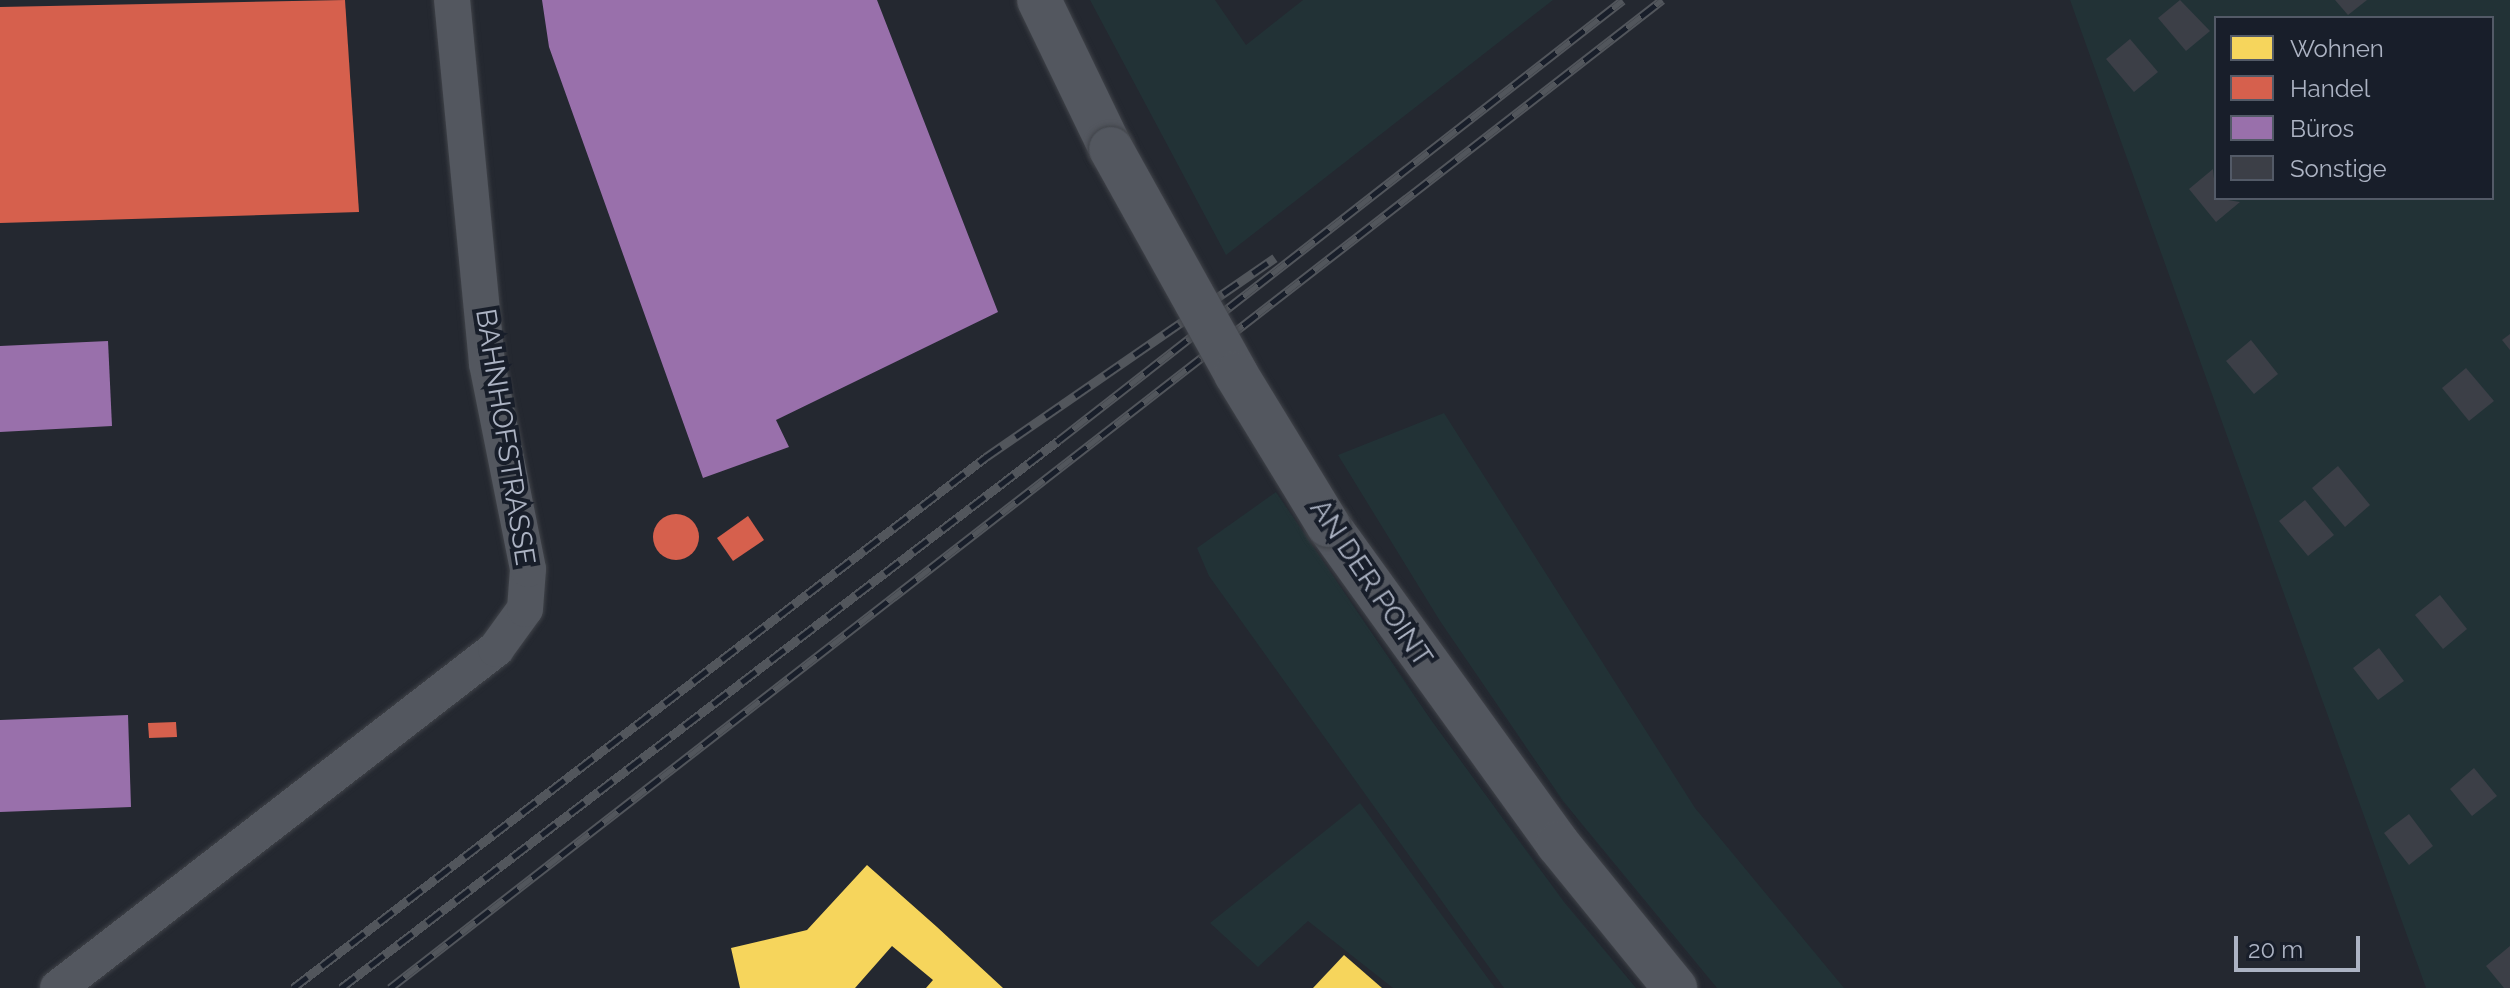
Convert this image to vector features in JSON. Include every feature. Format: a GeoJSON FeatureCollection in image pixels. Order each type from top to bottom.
{"type":"FeatureCollection","features":[{"type":"Feature","properties":{"kind":"street","name":"BAHNHOFSTRASSE"},"geometry":{"type":"LineString","coordinates":[[58,988],[496,649],[525,609],[528,569],[487,363],[452,0]]}},
{"type":"Feature","properties":{"kind":"street","name":"AN DER POINT"},"geometry":{"type":"LineString","coordinates":[[1039,0],[1111,149],[1236,374],[1328,525],[1558,844],[1675,988]]}},
{"type":"Feature","properties":{"kind":"shaded area"},"geometry":{"type":"Polygon","coordinates":[[[1090,0],[1215,0],[1246,45],[1303,0],[1553,0],[1226,255],[1090,0]]]}},
{"type":"Feature","properties":{"kind":"shaded area"},"geometry":{"type":"Polygon","coordinates":[[[2070,0],[2510,0],[2510,988],[2426,988],[2070,0]]]}},
{"type":"Feature","properties":{"kind":"shaded area"},"geometry":{"type":"Polygon","coordinates":[[[1444,413],[1695,808],[1844,988],[1717,988],[1563,801],[1440,621],[1338,455],[1444,413]]]}},
{"type":"Feature","properties":{"kind":"shaded area"},"geometry":{"type":"Polygon","coordinates":[[[1276,492],[1431,720],[1564,902],[1636,988],[1504,988],[1209,576],[1197,548],[1276,492]]]}},
{"type":"Feature","properties":{"kind":"shaded area"},"geometry":{"type":"Polygon","coordinates":[[[1360,803],[1495,988],[1393,988],[1308,921],[1258,967],[1210,923],[1360,803]]]}},
{"type":"Feature","properties":{"kind":"building: Wohnen"},"geometry":{"type":"Polygon","coordinates":[[[867,865],[1003,988],[926,988],[933,980],[892,946],[855,988],[740,988],[731,948],[807,930],[867,865]]]}},
{"type":"Feature","properties":{"kind":"building: Wohnen"},"geometry":{"type":"Polygon","coordinates":[[[1344,955],[1382,988],[1313,988],[1344,955]]]}},
{"type":"Feature","properties":{"kind":"building: Handel"},"geometry":{"type":"Polygon","coordinates":[[[345,0],[359,212],[0,223],[0,7],[345,0]]]}},
{"type":"Feature","properties":{"kind":"building: Handel"},"geometry":{"type":"Polygon","coordinates":[[[676,514],[692,521],[699,537],[692,553],[676,560],[660,553],[653,537],[660,521],[676,514]]]}},
{"type":"Feature","properties":{"kind":"building: Handel"},"geometry":{"type":"Polygon","coordinates":[[[748,516],[764,540],[733,561],[717,538],[748,516]]]}},
{"type":"Feature","properties":{"kind":"building: Handel"},"geometry":{"type":"Polygon","coordinates":[[[176,722],[177,737],[149,738],[148,723],[176,722]]]}},
{"type":"Feature","properties":{"kind":"building: Büros"},"geometry":{"type":"Polygon","coordinates":[[[542,0],[877,0],[998,312],[776,420],[789,447],[703,478],[549,47],[542,0]]]}},
{"type":"Feature","properties":{"kind":"building: Büros"},"geometry":{"type":"Polygon","coordinates":[[[108,341],[112,426],[0,432],[0,346],[108,341]]]}},
{"type":"Feature","properties":{"kind":"building: Büros"},"geometry":{"type":"Polygon","coordinates":[[[128,715],[131,807],[0,812],[0,720],[128,715]]]}},
{"type":"Feature","properties":{"kind":"building: Sonstige"},"geometry":{"type":"Polygon","coordinates":[[[2180,0],[2210,31],[2186,51],[2158,18],[2180,0]]]}},
{"type":"Feature","properties":{"kind":"building: Sonstige"},"geometry":{"type":"Polygon","coordinates":[[[2335,0],[2367,0],[2348,15],[2335,0]]]}},
{"type":"Feature","properties":{"kind":"building: Sonstige"},"geometry":{"type":"Polygon","coordinates":[[[2130,39],[2158,72],[2134,92],[2106,59],[2130,39]]]}},
{"type":"Feature","properties":{"kind":"building: Sonstige"},"geometry":{"type":"Polygon","coordinates":[[[2213,169],[2214,200],[2240,202],[2216,222],[2189,189],[2213,169]]]}},
{"type":"Feature","properties":{"kind":"building: Sonstige"},"geometry":{"type":"Polygon","coordinates":[[[2510,334],[2510,350],[2502,340],[2510,334]]]}},
{"type":"Feature","properties":{"kind":"building: Sonstige"},"geometry":{"type":"Polygon","coordinates":[[[2251,340],[2278,374],[2254,394],[2226,361],[2251,340]]]}},
{"type":"Feature","properties":{"kind":"building: Sonstige"},"geometry":{"type":"Polygon","coordinates":[[[2466,368],[2494,401],[2469,421],[2442,388],[2466,368]]]}},
{"type":"Feature","properties":{"kind":"building: Sonstige"},"geometry":{"type":"Polygon","coordinates":[[[2338,466],[2370,505],[2345,527],[2312,488],[2338,466]]]}},
{"type":"Feature","properties":{"kind":"building: Sonstige"},"geometry":{"type":"Polygon","coordinates":[[[2305,500],[2334,535],[2308,556],[2279,521],[2305,500]]]}},
{"type":"Feature","properties":{"kind":"building: Sonstige"},"geometry":{"type":"Polygon","coordinates":[[[2440,595],[2467,629],[2443,649],[2415,615],[2440,595]]]}},
{"type":"Feature","properties":{"kind":"building: Sonstige"},"geometry":{"type":"Polygon","coordinates":[[[2379,648],[2404,681],[2378,700],[2353,668],[2379,648]]]}},
{"type":"Feature","properties":{"kind":"building: Sonstige"},"geometry":{"type":"Polygon","coordinates":[[[2474,768],[2497,796],[2472,816],[2450,789],[2474,768]]]}},
{"type":"Feature","properties":{"kind":"building: Sonstige"},"geometry":{"type":"Polygon","coordinates":[[[2409,814],[2433,846],[2409,865],[2384,833],[2409,814]]]}},
{"type":"Feature","properties":{"kind":"building: Sonstige"},"geometry":{"type":"Polygon","coordinates":[[[2510,946],[2510,988],[2504,988],[2486,966],[2510,946]]]}},
{"type":"Feature","properties":{"kind":"railway"},"geometry":{"type":"LineString","coordinates":[[341,988],[1059,440],[1623,0]]}},
{"type":"Feature","properties":{"kind":"railway"},"geometry":{"type":"LineString","coordinates":[[390,988],[1662,0]]}},
{"type":"Feature","properties":{"kind":"railway"},"geometry":{"type":"LineString","coordinates":[[293,988],[986,457],[1275,258]]}}]}
